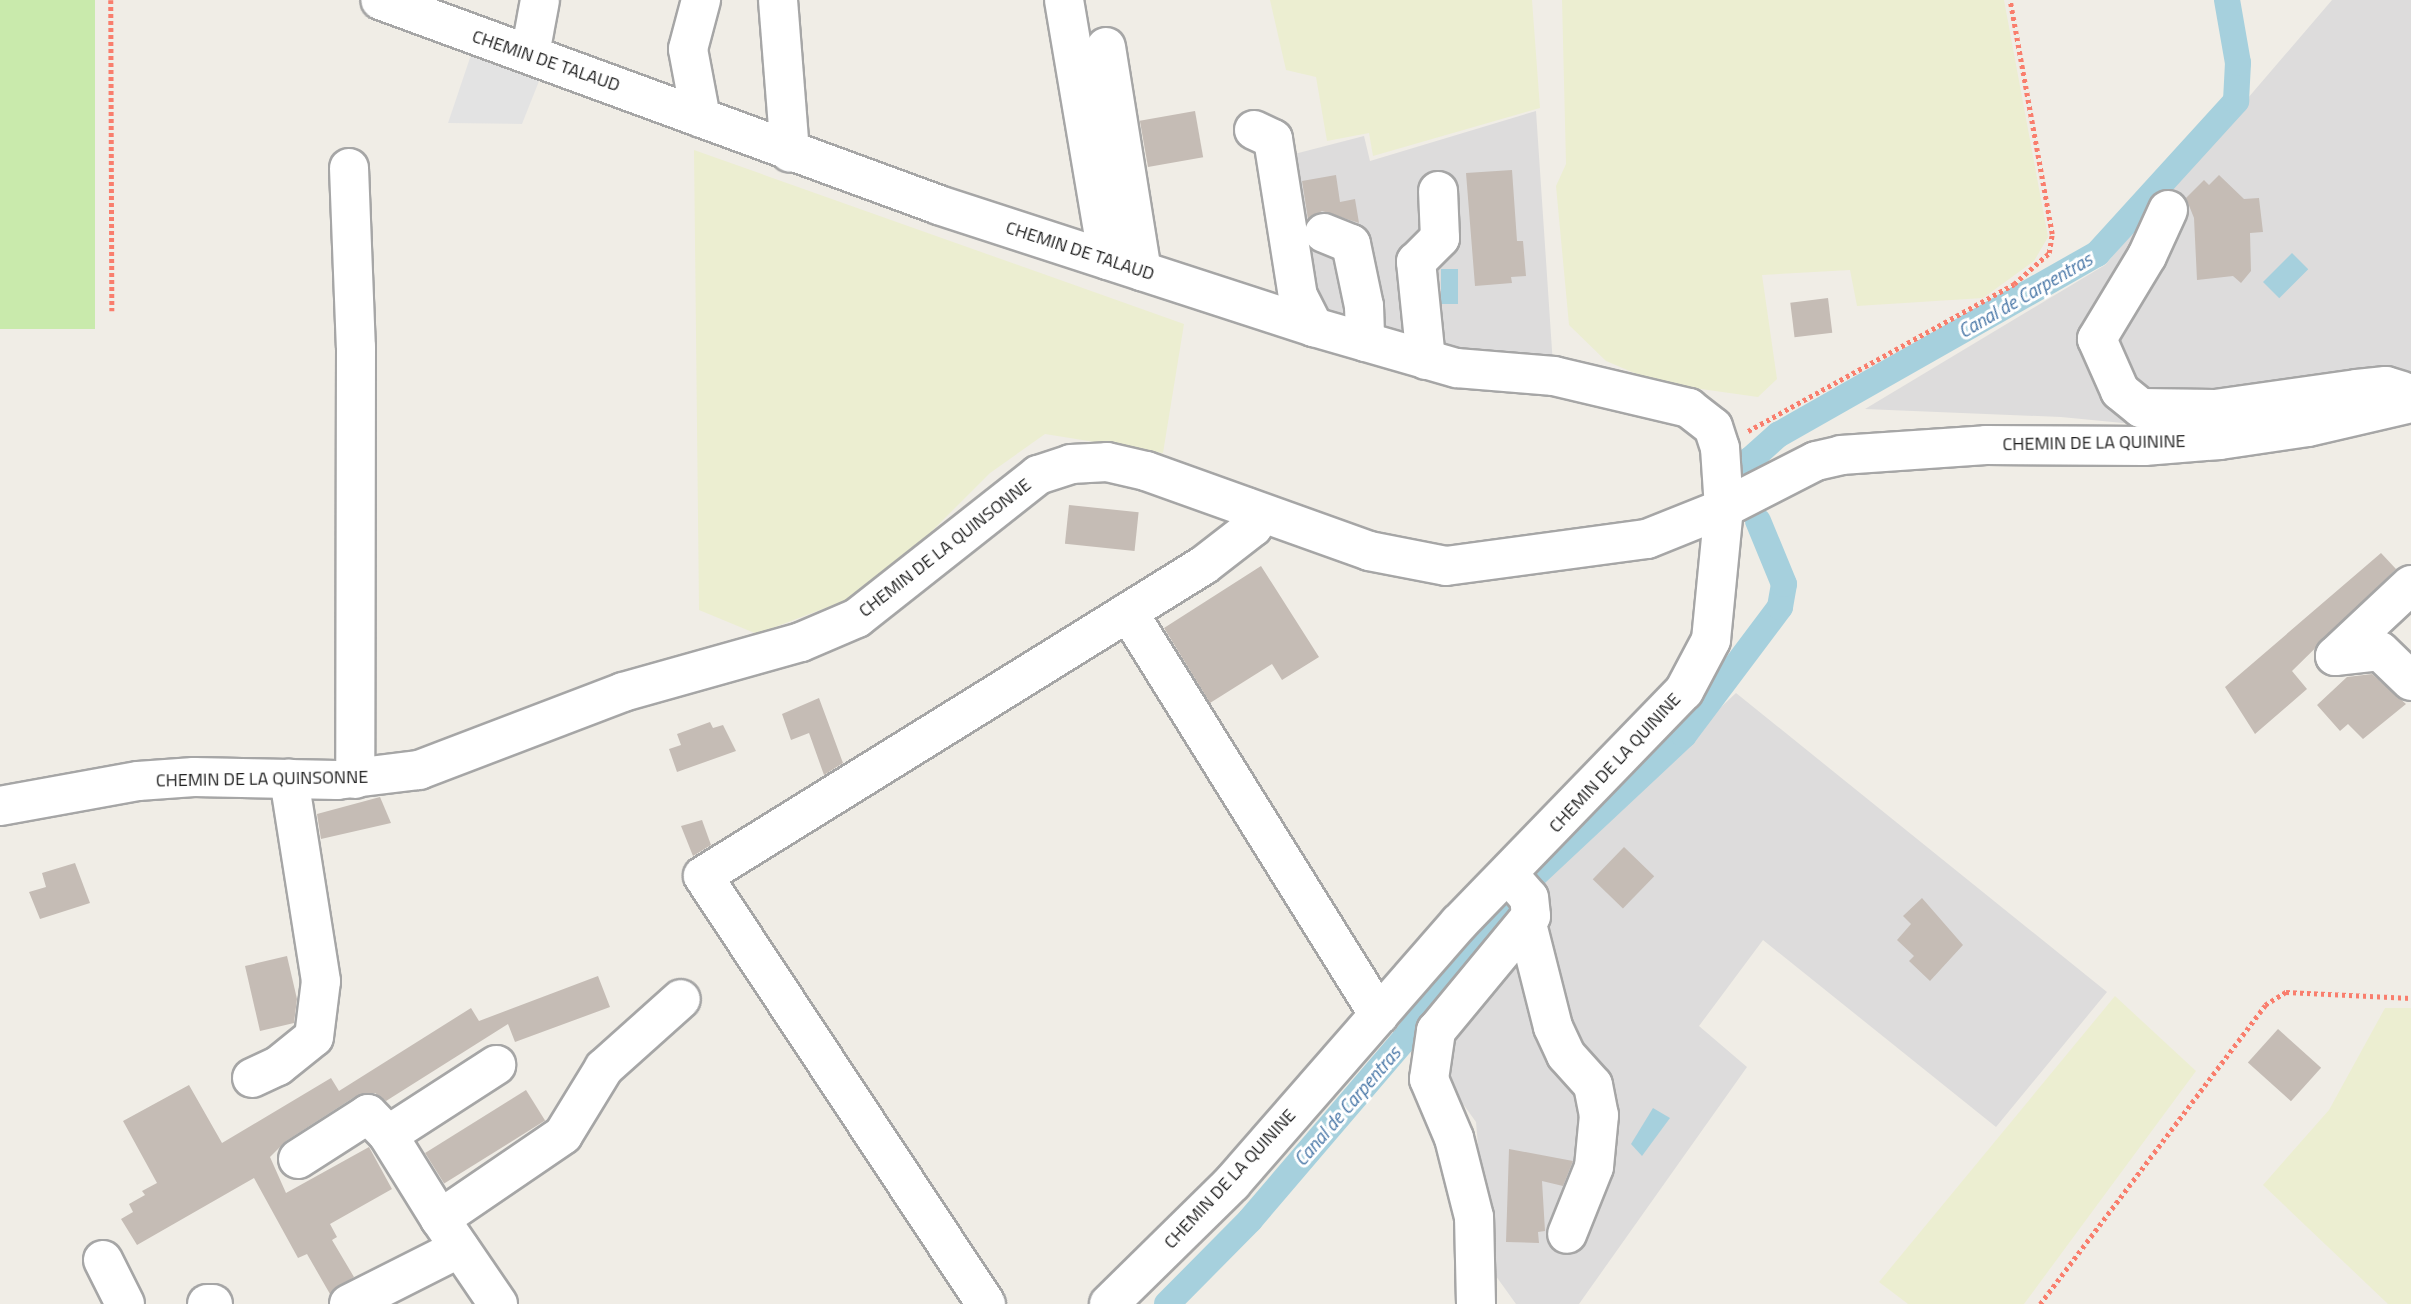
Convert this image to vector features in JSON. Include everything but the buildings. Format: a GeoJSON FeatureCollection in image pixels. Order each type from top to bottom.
{"type":"FeatureCollection","features":[{"type":"Feature","properties":{"kind":"street","name":"CHEMIN DE TALAUD"},"geometry":{"type":"LineString","coordinates":[[382,0],[790,153],[1314,327],[1456,368],[1554,376],[1656,398],[1705,416],[1720,448],[1724,508]]}},
{"type":"Feature","properties":{"kind":"street"},"geometry":{"type":"LineString","coordinates":[[530,54],[540,0]]}},
{"type":"Feature","properties":{"kind":"street"},"geometry":{"type":"LineString","coordinates":[[701,0],[688,49],[701,118]]}},
{"type":"Feature","properties":{"kind":"street"},"geometry":{"type":"LineString","coordinates":[[778,0],[790,153]]}},
{"type":"Feature","properties":{"kind":"street"},"geometry":{"type":"LineString","coordinates":[[1064,0],[1125,265]]}},
{"type":"Feature","properties":{"kind":"street"},"geometry":{"type":"LineString","coordinates":[[1106,47],[1125,265]]}},
{"type":"Feature","properties":{"kind":"street"},"geometry":{"type":"LineString","coordinates":[[1254,130],[1273,139],[1298,296],[1314,327]]}},
{"type":"Feature","properties":{"kind":"street"},"geometry":{"type":"LineString","coordinates":[[349,168],[356,347],[355,779]]}},
{"type":"Feature","properties":{"kind":"street"},"geometry":{"type":"LineString","coordinates":[[1426,360],[1416,262],[1440,238],[1438,191]]}},
{"type":"Feature","properties":{"kind":"street"},"geometry":{"type":"LineString","coordinates":[[2168,210],[2147,256],[2097,339],[2120,391],[2141,408],[2215,409],[2386,386],[2411,393]]}},
{"type":"Feature","properties":{"kind":"street"},"geometry":{"type":"LineString","coordinates":[[1324,233],[1351,244],[1364,306],[1365,342]]}},
{"type":"Feature","properties":{"kind":"street","name":"CHEMIN DE LA QUININE"},"geometry":{"type":"LineString","coordinates":[[1109,1304],[1232,1183],[1459,923],[1509,875],[1684,691],[1711,640],[1724,508],[1816,461],[1841,455],[1986,444],[2144,446],[2220,440],[2308,427],[2411,403]]}},
{"type":"Feature","properties":{"kind":"street","name":"CHEMIN DE LA QUINSONNE"},"geometry":{"type":"LineString","coordinates":[[0,806],[138,782],[355,779],[419,770],[623,692],[802,642],[857,618],[1038,475],[1071,464],[1107,461],[1146,471],[1368,551],[1446,566],[1647,538],[1724,508]]}},
{"type":"Feature","properties":{"kind":"street"},"geometry":{"type":"LineString","coordinates":[[986,1304],[703,876],[1204,565],[1253,527],[1246,507]]}},
{"type":"Feature","properties":{"kind":"street"},"geometry":{"type":"LineString","coordinates":[[2411,585],[2335,656],[2380,650],[2411,681]]}},
{"type":"Feature","properties":{"kind":"street"},"geometry":{"type":"LineString","coordinates":[[1128,612],[1379,1015]]}},
{"type":"Feature","properties":{"kind":"street"},"geometry":{"type":"LineString","coordinates":[[252,1078],[278,1066],[314,1037],[321,981],[289,779]]}},
{"type":"Feature","properties":{"kind":"street"},"geometry":{"type":"LineString","coordinates":[[1476,1304],[1474,1217],[1454,1138],[1429,1079],[1436,1031],[1527,924],[1532,906],[1509,875]]}},
{"type":"Feature","properties":{"kind":"street"},"geometry":{"type":"LineString","coordinates":[[1527,924],[1553,1027],[1566,1055],[1593,1085],[1599,1115],[1594,1167],[1567,1234]]}},
{"type":"Feature","properties":{"kind":"street"},"geometry":{"type":"LineString","coordinates":[[349,1304],[450,1233],[563,1135],[604,1068],[681,999]]}},
{"type":"Feature","properties":{"kind":"street"},"geometry":{"type":"LineString","coordinates":[[388,1135],[496,1065]]}},
{"type":"Feature","properties":{"kind":"street"},"geometry":{"type":"LineString","coordinates":[[298,1159],[368,1114],[388,1135],[498,1304]]}},
{"type":"Feature","properties":{"kind":"street"},"geometry":{"type":"LineString","coordinates":[[103,1260],[125,1304]]}},
{"type":"Feature","properties":{"kind":"street"},"geometry":{"type":"LineString","coordinates":[[207,1304],[213,1304]]}},
{"type":"Feature","properties":{"kind":"path"},"geometry":{"type":"LineString","coordinates":[[111,0],[112,310]]}},
{"type":"Feature","properties":{"kind":"path"},"geometry":{"type":"LineString","coordinates":[[1720,448],[2014,284],[2049,253],[2052,234],[2010,0]]}},
{"type":"Feature","properties":{"kind":"path"},"geometry":{"type":"LineString","coordinates":[[2040,1304],[2265,1005],[2286,992],[2411,998]]}},
{"type":"Feature","properties":{"kind":"shaded area"},"geometry":{"type":"Polygon","coordinates":[[[2332,0],[2411,0],[2411,387],[2195,430],[2061,417],[1865,409],[2105,265],[2332,0]]]}},
{"type":"Feature","properties":{"kind":"shaded area"},"geometry":{"type":"Polygon","coordinates":[[[474,46],[543,71],[522,124],[448,123],[474,46]]]}},
{"type":"Feature","properties":{"kind":"shaded area"},"geometry":{"type":"Polygon","coordinates":[[[1536,111],[1553,365],[1435,346],[1313,316],[1279,158],[1364,136],[1370,161],[1536,111]]]}},
{"type":"Feature","properties":{"kind":"shaded area"},"geometry":{"type":"Polygon","coordinates":[[[1736,693],[2107,992],[1996,1127],[1763,940],[1699,1026],[1747,1067],[1579,1304],[1516,1304],[1488,1265],[1476,1122],[1396,1011],[1736,693]]]}},
{"type":"Feature","properties":{"kind":"green space"},"geometry":{"type":"Polygon","coordinates":[[[0,0],[95,0],[95,329],[0,329],[0,0]]]}},
{"type":"Feature","properties":{"kind":"green space"},"geometry":{"type":"Polygon","coordinates":[[[1270,0],[1532,0],[1540,108],[1373,156],[1369,133],[1327,141],[1316,77],[1286,70],[1270,0]]]}},
{"type":"Feature","properties":{"kind":"green space"},"geometry":{"type":"Polygon","coordinates":[[[1562,0],[2004,0],[2048,237],[2034,261],[1983,298],[1857,306],[1850,270],[1762,275],[1777,379],[1758,397],[1658,383],[1606,361],[1569,325],[1556,186],[1566,164],[1562,0]]]}},
{"type":"Feature","properties":{"kind":"green space"},"geometry":{"type":"Polygon","coordinates":[[[694,150],[1184,324],[1163,453],[1045,434],[990,473],[873,590],[757,634],[699,610],[694,150]]]}},
{"type":"Feature","properties":{"kind":"green space"},"geometry":{"type":"Polygon","coordinates":[[[2115,996],[2196,1071],[2024,1304],[1908,1304],[1879,1282],[2115,996]]]}},
{"type":"Feature","properties":{"kind":"green space"},"geometry":{"type":"Polygon","coordinates":[[[2385,1008],[2411,1008],[2411,1304],[2388,1304],[2263,1185],[2329,1110],[2385,1008]]]}},
{"type":"Feature","properties":{"kind":"water"},"geometry":{"type":"Polygon","coordinates":[[[2292,253],[2308,269],[2279,298],[2263,282],[2292,253]]]}},
{"type":"Feature","properties":{"kind":"water"},"geometry":{"type":"Polygon","coordinates":[[[1441,269],[1458,269],[1458,304],[1441,304],[1441,269]]]}},
{"type":"Feature","properties":{"kind":"water"},"geometry":{"type":"Polygon","coordinates":[[[1653,1108],[1670,1118],[1642,1156],[1631,1144],[1653,1108]]]}},
{"type":"Feature","properties":{"kind":"waterway","name":"Canal de Carpentras"},"geometry":{"type":"LineString","coordinates":[[1744,488],[1750,460],[1778,435],[2097,254],[2236,101],[2238,63],[2227,0]]}},
{"type":"Feature","properties":{"kind":"waterway","name":"Canal de Carpentras"},"geometry":{"type":"LineString","coordinates":[[1527,882],[1684,735],[1780,607],[1784,584],[1758,521]]}},
{"type":"Feature","properties":{"kind":"waterway","name":"Canal de Carpentras"},"geometry":{"type":"LineString","coordinates":[[1167,1304],[1250,1220],[1404,1040],[1511,895]]}}]}
